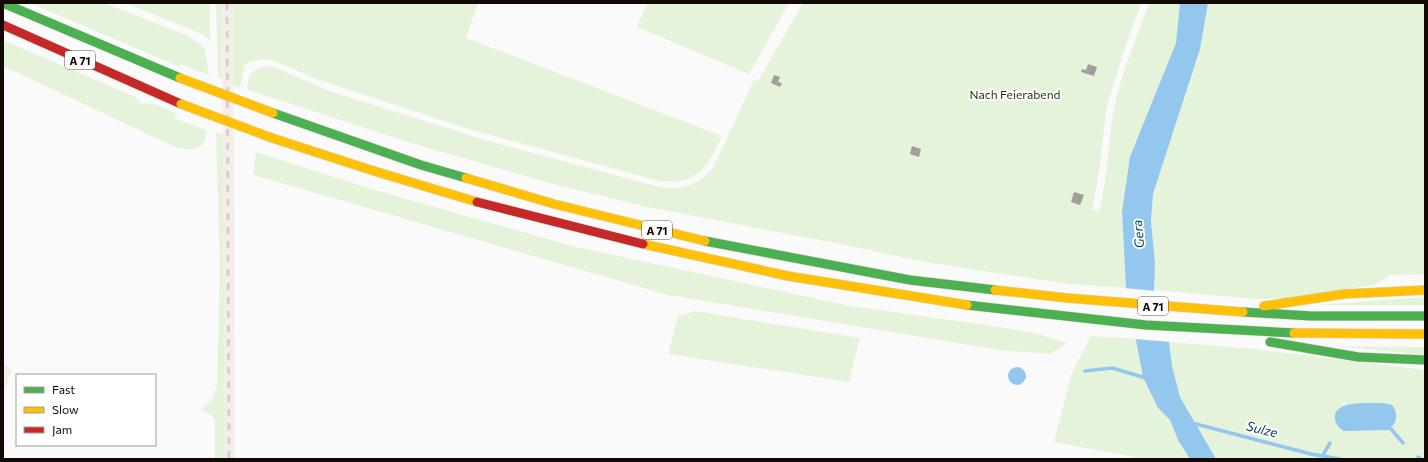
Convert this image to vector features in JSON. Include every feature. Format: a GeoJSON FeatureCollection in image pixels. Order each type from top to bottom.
{"type":"FeatureCollection","features":[{"type":"Feature","properties":{"kind":"highway","name":"A 71"},"geometry":{"type":"LineString","coordinates":[[4,3],[180,78],[273,113],[429,167],[554,204],[697,240],[910,280],[1067,298],[1239,312],[1311,316],[1425,316]]}},
{"type":"Feature","properties":{"kind":"highway","name":"A 71"},"geometry":{"type":"LineString","coordinates":[[3,25],[181,104],[272,138],[424,188],[551,223],[690,256],[808,280],[893,295],[1109,322],[1282,333],[1425,334]]}},
{"type":"Feature","properties":{"kind":"highway"},"geometry":{"type":"LineString","coordinates":[[1239,312],[1310,297],[1382,290],[1425,290]]}},
{"type":"Feature","properties":{"kind":"highway"},"geometry":{"type":"LineString","coordinates":[[1222,329],[1282,345],[1358,357],[1425,360]]}},
{"type":"Feature","properties":{"kind":"shaded area"},"geometry":{"type":"Polygon","coordinates":[[[222,3],[233,3],[235,459],[225,459],[222,3]]]}},
{"type":"Feature","properties":{"kind":"shaded area"},"geometry":{"type":"Polygon","coordinates":[[[3,364],[12,370],[3,393],[3,364]]]}},
{"type":"Feature","properties":{"kind":"green space"},"geometry":{"type":"Polygon","coordinates":[[[30,3],[104,3],[188,36],[202,45],[205,50],[209,75],[180,64],[180,67],[30,3]]]}},
{"type":"Feature","properties":{"kind":"green space"},"geometry":{"type":"Polygon","coordinates":[[[126,3],[210,3],[210,41],[204,35],[126,3]]]}},
{"type":"Feature","properties":{"kind":"green space"},"geometry":{"type":"Polygon","coordinates":[[[216,3],[222,3],[222,79],[218,78],[216,3]]]}},
{"type":"Feature","properties":{"kind":"green space"},"geometry":{"type":"Polygon","coordinates":[[[233,3],[478,3],[466,38],[722,136],[712,157],[700,172],[683,180],[672,182],[659,181],[472,130],[317,79],[274,61],[265,59],[250,61],[245,65],[240,87],[233,85],[233,3]]]}},
{"type":"Feature","properties":{"kind":"green space"},"geometry":{"type":"Polygon","coordinates":[[[647,3],[789,3],[749,74],[637,27],[647,3]]]}},
{"type":"Feature","properties":{"kind":"green space","name":"Nach Feierabend"},"geometry":{"type":"Polygon","coordinates":[[[803,3],[1141,3],[1126,44],[1107,106],[1099,171],[1092,210],[1099,211],[1117,95],[1149,3],[1180,3],[1176,43],[1155,96],[1122,212],[1126,288],[1068,284],[924,262],[846,245],[647,207],[553,184],[408,142],[248,90],[249,79],[254,71],[263,67],[274,67],[329,91],[485,140],[659,187],[682,187],[695,183],[713,168],[754,80],[758,81],[803,3]]]}},
{"type":"Feature","properties":{"kind":"green space"},"geometry":{"type":"Polygon","coordinates":[[[1208,3],[1425,3],[1425,274],[1391,275],[1374,285],[1285,298],[1256,299],[1154,290],[1155,264],[1151,221],[1153,194],[1200,49],[1208,3]]]}},
{"type":"Feature","properties":{"kind":"green space"},"geometry":{"type":"Polygon","coordinates":[[[3,40],[135,97],[142,103],[154,104],[176,113],[174,118],[206,130],[203,143],[196,149],[192,150],[175,147],[3,66],[3,40]]]}},
{"type":"Feature","properties":{"kind":"green space"},"geometry":{"type":"Polygon","coordinates":[[[216,132],[223,135],[225,459],[215,459],[215,419],[210,414],[201,410],[212,399],[217,386],[220,271],[216,132]]]}},
{"type":"Feature","properties":{"kind":"green space"},"geometry":{"type":"Polygon","coordinates":[[[256,152],[378,191],[572,246],[850,306],[993,326],[1039,334],[1067,343],[1051,354],[1000,350],[668,295],[253,175],[256,152]]]}},
{"type":"Feature","properties":{"kind":"green space"},"geometry":{"type":"Polygon","coordinates":[[[1425,297],[1425,305],[1316,305],[1425,297]]]}},
{"type":"Feature","properties":{"kind":"green space"},"geometry":{"type":"Polygon","coordinates":[[[696,311],[860,338],[849,382],[668,354],[678,316],[696,311]]]}},
{"type":"Feature","properties":{"kind":"green space"},"geometry":{"type":"Polygon","coordinates":[[[1091,336],[1136,339],[1143,377],[1158,408],[1170,420],[1178,440],[1190,459],[1145,459],[1054,442],[1071,375],[1091,336]]]}},
{"type":"Feature","properties":{"kind":"green space"},"geometry":{"type":"Polygon","coordinates":[[[1169,342],[1253,349],[1425,370],[1425,459],[1216,459],[1180,397],[1172,366],[1169,342]]]}},
{"type":"Feature","properties":{"kind":"green space"},"geometry":{"type":"Polygon","coordinates":[[[1337,346],[1425,347],[1425,355],[1337,346]]]}},
{"type":"Feature","properties":{"kind":"water","name":"Gera"},"geometry":{"type":"Polygon","coordinates":[[[1180,3],[1208,3],[1200,49],[1153,194],[1151,221],[1155,264],[1154,290],[1169,342],[1172,366],[1180,397],[1216,459],[1190,459],[1178,440],[1170,420],[1158,408],[1143,377],[1126,288],[1122,212],[1130,157],[1176,43],[1180,3]]]}},
{"type":"Feature","properties":{"kind":"water"},"geometry":{"type":"Polygon","coordinates":[[[1017,367],[1023,370],[1026,376],[1023,382],[1017,385],[1011,382],[1008,376],[1011,370],[1017,367]]]}},
{"type":"Feature","properties":{"kind":"water"},"geometry":{"type":"Polygon","coordinates":[[[1383,403],[1392,405],[1396,412],[1394,424],[1389,430],[1344,431],[1336,423],[1336,413],[1340,408],[1346,405],[1383,403]]]}},
{"type":"Feature","properties":{"kind":"pier"},"geometry":{"type":"Polygon","coordinates":[[[1124,288],[1156,291],[1171,342],[1134,339],[1124,288]]]}},
{"type":"Feature","properties":{"kind":"building"},"geometry":{"type":"Polygon","coordinates":[[[1088,64],[1097,67],[1094,76],[1081,72],[1082,69],[1086,70],[1088,64]]]}},
{"type":"Feature","properties":{"kind":"building"},"geometry":{"type":"Polygon","coordinates":[[[774,75],[780,77],[778,82],[782,83],[780,87],[771,83],[774,75]]]}},
{"type":"Feature","properties":{"kind":"building"},"geometry":{"type":"Polygon","coordinates":[[[912,146],[921,149],[919,157],[910,154],[912,146]]]}},
{"type":"Feature","properties":{"kind":"building"},"geometry":{"type":"Polygon","coordinates":[[[1074,192],[1084,195],[1080,205],[1071,202],[1074,192]]]}},
{"type":"Feature","properties":{"kind":"waterway"},"geometry":{"type":"LineString","coordinates":[[1085,371],[1112,368],[1146,378]]}},
{"type":"Feature","properties":{"kind":"waterway","name":"Sulze"},"geometry":{"type":"LineString","coordinates":[[1192,423],[1311,454],[1340,459]]}},
{"type":"Feature","properties":{"kind":"waterway"},"geometry":{"type":"LineString","coordinates":[[1391,429],[1403,443]]}},
{"type":"Feature","properties":{"kind":"waterway"},"geometry":{"type":"LineString","coordinates":[[1323,455],[1330,443]]}},
{"type":"Feature","properties":{"kind":"railway"},"geometry":{"type":"LineString","coordinates":[[227,3],[229,459]]}},
{"type":"Feature","properties":{"kind":"traffic: fast"},"geometry":{"type":"LineString","coordinates":[[3,3],[180,78]]}},
{"type":"Feature","properties":{"kind":"traffic: fast"},"geometry":{"type":"LineString","coordinates":[[273,113],[421,165],[466,178]]}},
{"type":"Feature","properties":{"kind":"traffic: fast"},"geometry":{"type":"LineString","coordinates":[[705,241],[910,280],[995,290]]}},
{"type":"Feature","properties":{"kind":"traffic: fast"},"geometry":{"type":"LineString","coordinates":[[967,305],[1146,325],[1294,333]]}},
{"type":"Feature","properties":{"kind":"traffic: fast"},"geometry":{"type":"LineString","coordinates":[[1243,312],[1311,316],[1425,316]]}},
{"type":"Feature","properties":{"kind":"traffic: fast"},"geometry":{"type":"LineString","coordinates":[[1270,342],[1358,357],[1425,360]]}},
{"type":"Feature","properties":{"kind":"traffic: slow"},"geometry":{"type":"LineString","coordinates":[[180,78],[273,113]]}},
{"type":"Feature","properties":{"kind":"traffic: slow"},"geometry":{"type":"LineString","coordinates":[[181,104],[272,138]]}},
{"type":"Feature","properties":{"kind":"traffic: slow"},"geometry":{"type":"LineString","coordinates":[[272,138],[477,202]]}},
{"type":"Feature","properties":{"kind":"traffic: slow"},"geometry":{"type":"LineString","coordinates":[[466,178],[554,204],[705,241]]}},
{"type":"Feature","properties":{"kind":"traffic: slow"},"geometry":{"type":"LineString","coordinates":[[643,244],[788,276],[967,305]]}},
{"type":"Feature","properties":{"kind":"traffic: slow"},"geometry":{"type":"LineString","coordinates":[[995,290],[1067,298],[1243,312]]}},
{"type":"Feature","properties":{"kind":"traffic: slow"},"geometry":{"type":"LineString","coordinates":[[1264,306],[1344,294],[1425,290]]}},
{"type":"Feature","properties":{"kind":"traffic: slow"},"geometry":{"type":"LineString","coordinates":[[1294,333],[1425,334]]}},
{"type":"Feature","properties":{"kind":"traffic: jam"},"geometry":{"type":"LineString","coordinates":[[3,25],[181,104]]}},
{"type":"Feature","properties":{"kind":"traffic: jam"},"geometry":{"type":"LineString","coordinates":[[477,202],[643,244]]}}]}
